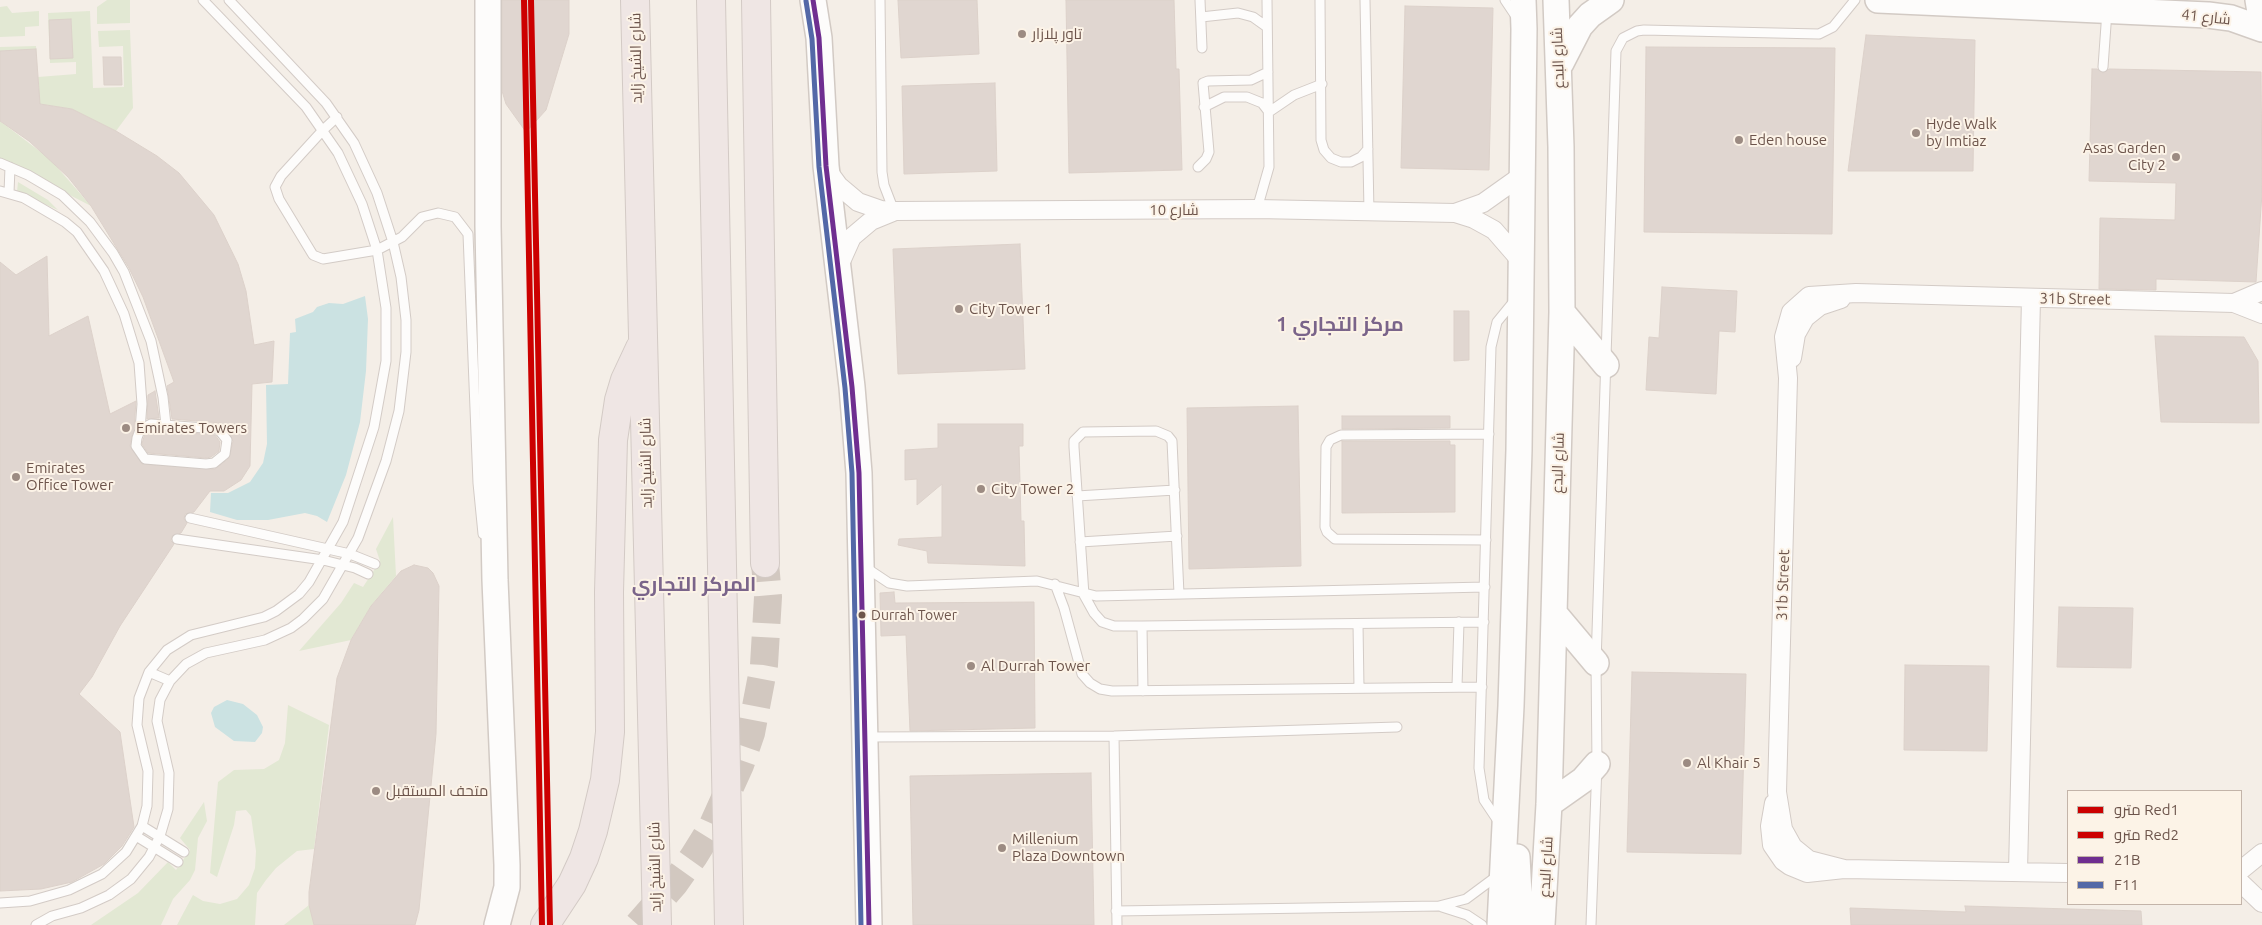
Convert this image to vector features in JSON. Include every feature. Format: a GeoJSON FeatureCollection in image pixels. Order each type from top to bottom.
{"type":"FeatureCollection","features":[{"type":"Feature","properties":{"kind":"highway","name":"شارع الشيخ زايد"},"geometry":{"type":"LineString","coordinates":[[635,0],[657,925]]}},
{"type":"Feature","properties":{"kind":"highway"},"geometry":{"type":"LineString","coordinates":[[711,0],[729,925]]}},
{"type":"Feature","properties":{"kind":"highway"},"geometry":{"type":"LineString","coordinates":[[756,0],[765,563]]}},
{"type":"Feature","properties":{"kind":"highway"},"geometry":{"type":"LineString","coordinates":[[545,925],[572,884],[584,858],[594,832],[605,780],[610,732],[609,592],[613,440],[618,406],[625,380],[643,342]]}},
{"type":"Feature","properties":{"kind":"street"},"geometry":{"type":"LineString","coordinates":[[488,0],[488,226],[495,580],[507,864],[507,887],[497,925]]}},
{"type":"Feature","properties":{"kind":"street"},"geometry":{"type":"LineString","coordinates":[[813,0],[819,38],[826,166],[855,416],[862,564],[869,925]]}},
{"type":"Feature","properties":{"kind":"street"},"geometry":{"type":"LineString","coordinates":[[1500,925],[1501,872],[1506,835],[1518,479],[1524,29],[1522,0]]}},
{"type":"Feature","properties":{"kind":"street","name":"شارع البدع"},"geometry":{"type":"LineString","coordinates":[[1536,925],[1549,804],[1562,312],[1559,67],[1556,0]]}},
{"type":"Feature","properties":{"kind":"street"},"geometry":{"type":"LineString","coordinates":[[1559,67],[1580,26],[1590,15],[1611,0]]}},
{"type":"Feature","properties":{"kind":"street","name":"شارع 41"},"geometry":{"type":"LineString","coordinates":[[1878,0],[2232,18],[2262,29]]}},
{"type":"Feature","properties":{"kind":"street"},"geometry":{"type":"LineString","coordinates":[[2258,0],[2262,24]]}},
{"type":"Feature","properties":{"kind":"street","name":"شارع 10"},"geometry":{"type":"LineString","coordinates":[[826,166],[839,186],[853,198],[869,207],[894,212],[1257,209],[1455,213],[1482,222],[1494,230],[1520,260]]}},
{"type":"Feature","properties":{"kind":"street","name":"شارع 10"},"geometry":{"type":"LineString","coordinates":[[1455,213],[1476,206],[1496,196],[1521,176]]}},
{"type":"Feature","properties":{"kind":"street","name":"شارع 10"},"geometry":{"type":"LineString","coordinates":[[837,272],[845,248],[852,237],[871,221],[894,212]]}},
{"type":"Feature","properties":{"kind":"street","name":"31b Street"},"geometry":{"type":"LineString","coordinates":[[2234,302],[2262,291]]}},
{"type":"Feature","properties":{"kind":"street","name":"31b Street"},"geometry":{"type":"LineString","coordinates":[[2067,873],[1844,869],[1808,873],[1790,866],[1782,860],[1772,845],[1770,826],[1777,792],[1788,378],[1796,334],[1805,318],[1820,306],[1856,294],[2234,302],[2262,314]]}},
{"type":"Feature","properties":{"kind":"street"},"geometry":{"type":"LineString","coordinates":[[2018,872],[2031,298]]}},
{"type":"Feature","properties":{"kind":"street"},"geometry":{"type":"LineString","coordinates":[[1562,312],[1606,365]]}},
{"type":"Feature","properties":{"kind":"street"},"geometry":{"type":"LineString","coordinates":[[1554,613],[1596,663]]}},
{"type":"Feature","properties":{"kind":"street"},"geometry":{"type":"LineString","coordinates":[[1549,804],[1578,784],[1597,764]]}},
{"type":"Feature","properties":{"kind":"street"},"geometry":{"type":"LineString","coordinates":[[1506,835],[1516,847],[1520,914],[1525,924],[1536,925]]}},
{"type":"Feature","properties":{"kind":"street"},"geometry":{"type":"LineString","coordinates":[[2242,869],[2262,853]]}},
{"type":"Feature","properties":{"kind":"street"},"geometry":{"type":"LineString","coordinates":[[2242,884],[2262,902]]}},
{"type":"Feature","properties":{"kind":"lane"},"geometry":{"type":"LineString","coordinates":[[0,903],[50,896],[87,882],[115,864],[136,836],[142,826],[147,806],[149,780],[139,738],[137,711],[143,684],[149,672],[167,650],[191,635],[213,628],[250,622],[276,611],[299,594],[323,560],[343,522],[355,491],[381,394],[386,361],[386,308],[376,250],[362,204],[351,178],[323,130],[288,86],[203,0]]}},
{"type":"Feature","properties":{"kind":"lane"},"geometry":{"type":"LineString","coordinates":[[36,925],[52,916],[81,908],[109,896],[131,878],[156,846],[168,809],[170,791],[169,774],[157,721],[160,700],[170,681],[186,664],[201,655],[265,640],[291,628],[303,619],[323,598],[350,554],[368,512],[386,461],[399,411],[404,382],[406,320],[401,277],[393,242],[373,185],[354,143],[337,117],[303,76],[229,0]]}},
{"type":"Feature","properties":{"kind":"lane"},"geometry":{"type":"LineString","coordinates":[[880,0],[882,172],[888,198],[894,212]]}},
{"type":"Feature","properties":{"kind":"lane"},"geometry":{"type":"LineString","coordinates":[[1200,0],[1202,48]]}},
{"type":"Feature","properties":{"kind":"lane"},"geometry":{"type":"LineString","coordinates":[[1257,209],[1269,167],[1267,0]]}},
{"type":"Feature","properties":{"kind":"lane"},"geometry":{"type":"LineString","coordinates":[[1320,0],[1321,140],[1324,150],[1331,158],[1341,162],[1351,162],[1361,157],[1368,149]]}},
{"type":"Feature","properties":{"kind":"lane"},"geometry":{"type":"LineString","coordinates":[[1365,0],[1369,212]]}},
{"type":"Feature","properties":{"kind":"lane"},"geometry":{"type":"LineString","coordinates":[[1505,0],[1524,29]]}},
{"type":"Feature","properties":{"kind":"lane"},"geometry":{"type":"LineString","coordinates":[[1591,925],[1597,764],[1596,663],[1615,58],[1619,44],[1630,34],[1644,30],[1819,34],[1833,27],[1855,0]]}},
{"type":"Feature","properties":{"kind":"lane"},"geometry":{"type":"LineString","coordinates":[[2103,67],[2108,11]]}},
{"type":"Feature","properties":{"kind":"lane"},"geometry":{"type":"LineString","coordinates":[[1201,17],[1238,13],[1253,17],[1267,27]]}},
{"type":"Feature","properties":{"kind":"lane"},"geometry":{"type":"LineString","coordinates":[[1198,167],[1206,159],[1209,152],[1202,87],[1205,81],[1251,80],[1268,72]]}},
{"type":"Feature","properties":{"kind":"lane"},"geometry":{"type":"LineString","coordinates":[[1269,112],[1294,95],[1322,84]]}},
{"type":"Feature","properties":{"kind":"lane"},"geometry":{"type":"LineString","coordinates":[[1204,107],[1224,97],[1247,97],[1258,100],[1269,112]]}},
{"type":"Feature","properties":{"kind":"lane"},"geometry":{"type":"LineString","coordinates":[[337,117],[277,181],[276,193],[313,255],[323,259],[376,250],[393,242],[422,217],[438,213],[455,216],[468,234],[479,503],[485,542],[495,580]]}},
{"type":"Feature","properties":{"kind":"lane"},"geometry":{"type":"LineString","coordinates":[[0,163],[28,175],[62,195],[90,222],[113,253],[124,272],[151,341],[163,396],[166,425]]}},
{"type":"Feature","properties":{"kind":"lane"},"geometry":{"type":"LineString","coordinates":[[10,167],[5,192],[38,205],[77,232],[104,271],[124,314],[139,363],[142,404],[140,430],[136,446],[139,453],[145,459],[214,463],[225,454],[227,440],[218,429],[151,424],[140,430]]}},
{"type":"Feature","properties":{"kind":"lane"},"geometry":{"type":"LineString","coordinates":[[1506,835],[1489,810],[1480,784],[1482,687],[1492,338],[1501,315],[1520,294]]}},
{"type":"Feature","properties":{"kind":"lane"},"geometry":{"type":"LineString","coordinates":[[1179,594],[1174,447],[1168,436],[1156,431],[1088,431],[1077,436],[1074,441],[1084,595],[1094,613],[1102,622],[1114,626],[1484,622]]}},
{"type":"Feature","properties":{"kind":"lane"},"geometry":{"type":"LineString","coordinates":[[1486,540],[1335,539],[1327,532],[1325,527],[1326,447],[1330,440],[1341,435],[1489,434]]}},
{"type":"Feature","properties":{"kind":"lane"},"geometry":{"type":"LineString","coordinates":[[1077,496],[1175,490]]}},
{"type":"Feature","properties":{"kind":"lane"},"geometry":{"type":"LineString","coordinates":[[190,518],[350,554],[375,564]]}},
{"type":"Feature","properties":{"kind":"lane"},"geometry":{"type":"LineString","coordinates":[[1080,542],[1177,536]]}},
{"type":"Feature","properties":{"kind":"lane"},"geometry":{"type":"LineString","coordinates":[[177,539],[323,560],[368,574]]}},
{"type":"Feature","properties":{"kind":"lane"},"geometry":{"type":"LineString","coordinates":[[862,564],[878,578],[889,583],[907,586],[1037,581],[1055,584],[1084,595],[1485,587]]}},
{"type":"Feature","properties":{"kind":"lane"},"geometry":{"type":"LineString","coordinates":[[1055,584],[1082,674],[1090,684],[1100,689],[1143,691],[1482,687]]}},
{"type":"Feature","properties":{"kind":"lane"},"geometry":{"type":"LineString","coordinates":[[1457,686],[1459,622]]}},
{"type":"Feature","properties":{"kind":"lane"},"geometry":{"type":"LineString","coordinates":[[1358,624],[1359,688]]}},
{"type":"Feature","properties":{"kind":"lane"},"geometry":{"type":"LineString","coordinates":[[1142,626],[1143,691]]}},
{"type":"Feature","properties":{"kind":"lane"},"geometry":{"type":"LineString","coordinates":[[149,672],[170,681]]}},
{"type":"Feature","properties":{"kind":"lane"},"geometry":{"type":"LineString","coordinates":[[865,737],[1114,736],[1397,728]]}},
{"type":"Feature","properties":{"kind":"lane"},"geometry":{"type":"LineString","coordinates":[[1114,736],[1117,925]]}},
{"type":"Feature","properties":{"kind":"lane"},"geometry":{"type":"LineString","coordinates":[[142,826],[184,852]]}},
{"type":"Feature","properties":{"kind":"lane"},"geometry":{"type":"LineString","coordinates":[[136,836],[156,846],[178,862]]}},
{"type":"Feature","properties":{"kind":"lane"},"geometry":{"type":"LineString","coordinates":[[1116,911],[1439,906],[1460,902],[1473,896],[1501,872]]}},
{"type":"Feature","properties":{"kind":"lane"},"geometry":{"type":"LineString","coordinates":[[1439,906],[1467,915],[1482,925]]}},
{"type":"Feature","properties":{"kind":"green space"},"geometry":{"type":"Polygon","coordinates":[[[107,0],[130,0],[130,23],[97,24],[97,7],[107,0]]]}},
{"type":"Feature","properties":{"kind":"green space"},"geometry":{"type":"Polygon","coordinates":[[[7,6],[12,13],[39,11],[39,26],[25,27],[25,36],[0,37],[0,7],[7,6]]]}},
{"type":"Feature","properties":{"kind":"green space"},"geometry":{"type":"Polygon","coordinates":[[[90,11],[93,88],[124,87],[123,46],[99,47],[98,31],[130,30],[133,108],[116,131],[72,109],[18,101],[39,88],[38,77],[76,74],[76,62],[50,63],[48,13],[90,11]]]}},
{"type":"Feature","properties":{"kind":"green space"},"geometry":{"type":"Polygon","coordinates":[[[36,46],[37,64],[28,65],[27,50],[0,51],[0,47],[36,46]]]}},
{"type":"Feature","properties":{"kind":"green space"},"geometry":{"type":"Polygon","coordinates":[[[0,121],[50,159],[91,206],[0,159],[0,121]]]}},
{"type":"Feature","properties":{"kind":"green space"},"geometry":{"type":"Polygon","coordinates":[[[18,182],[48,200],[58,210],[17,192],[18,182]]]}},
{"type":"Feature","properties":{"kind":"green space"},"geometry":{"type":"Polygon","coordinates":[[[393,517],[396,576],[371,606],[351,640],[299,651],[341,603],[354,583],[363,587],[380,561],[376,549],[393,517]]]}},
{"type":"Feature","properties":{"kind":"green space"},"geometry":{"type":"Polygon","coordinates":[[[288,705],[329,725],[314,849],[297,851],[276,868],[266,880],[257,893],[255,925],[177,925],[193,895],[203,901],[220,904],[237,899],[249,885],[255,868],[256,851],[251,816],[246,810],[236,811],[234,825],[217,877],[210,873],[218,782],[234,770],[264,769],[279,760],[285,743],[288,705]]]}},
{"type":"Feature","properties":{"kind":"green space"},"geometry":{"type":"Polygon","coordinates":[[[204,802],[207,821],[198,838],[195,870],[190,880],[173,899],[161,925],[91,925],[138,893],[168,862],[176,870],[190,850],[180,838],[204,802]]]}},
{"type":"Feature","properties":{"kind":"green space"},"geometry":{"type":"Polygon","coordinates":[[[309,905],[314,925],[284,925],[309,905]]]}},
{"type":"Feature","properties":{"kind":"water"},"geometry":{"type":"Polygon","coordinates":[[[365,296],[368,319],[366,371],[360,422],[346,475],[327,522],[317,516],[305,513],[268,520],[237,520],[210,512],[211,493],[228,493],[250,482],[263,463],[267,444],[266,385],[288,384],[290,333],[296,332],[295,319],[329,303],[343,304],[365,296]]]}},
{"type":"Feature","properties":{"kind":"water"},"geometry":{"type":"Polygon","coordinates":[[[227,700],[243,704],[257,715],[263,727],[262,733],[255,742],[234,741],[215,727],[211,713],[214,707],[227,700]]]}},
{"type":"Feature","properties":{"kind":"building"},"geometry":{"type":"Polygon","coordinates":[[[502,0],[569,0],[569,34],[546,110],[526,132],[506,104],[502,91],[502,0]]]}},
{"type":"Feature","properties":{"kind":"building"},"geometry":{"type":"Polygon","coordinates":[[[898,0],[977,0],[979,54],[901,58],[898,0]]]}},
{"type":"Feature","properties":{"kind":"building"},"geometry":{"type":"Polygon","coordinates":[[[1066,0],[1174,0],[1176,69],[1179,69],[1182,170],[1069,173],[1066,0]]]}},
{"type":"Feature","properties":{"kind":"building"},"geometry":{"type":"Polygon","coordinates":[[[1405,6],[1493,8],[1489,170],[1401,168],[1405,6]]]}},
{"type":"Feature","properties":{"kind":"building"},"geometry":{"type":"Polygon","coordinates":[[[71,19],[73,58],[50,59],[49,20],[71,19]]]}},
{"type":"Feature","properties":{"kind":"building","name":"Hyde Walk by Imtiaz"},"geometry":{"type":"Polygon","coordinates":[[[1866,35],[1975,40],[1973,171],[1848,171],[1866,35]]]}},
{"type":"Feature","properties":{"kind":"building","name":"Eden house"},"geometry":{"type":"Polygon","coordinates":[[[1646,47],[1835,48],[1832,234],[1644,232],[1646,47]]]}},
{"type":"Feature","properties":{"kind":"building","name":"Emirates Towers"},"geometry":{"type":"Polygon","coordinates":[[[36,49],[40,104],[72,109],[116,131],[157,156],[179,173],[214,215],[238,264],[246,291],[254,345],[274,341],[272,382],[252,384],[250,466],[241,480],[224,491],[210,491],[194,512],[185,514],[184,519],[187,523],[181,533],[172,536],[171,541],[174,544],[120,626],[92,677],[79,694],[120,732],[134,827],[122,846],[104,864],[72,882],[41,889],[0,891],[0,262],[16,275],[47,256],[49,336],[88,316],[110,414],[136,401],[134,429],[130,446],[142,464],[215,469],[229,458],[233,441],[221,423],[172,419],[167,386],[174,382],[143,297],[129,268],[91,206],[68,177],[29,141],[0,121],[0,51],[36,49]]]}},
{"type":"Feature","properties":{"kind":"building"},"geometry":{"type":"Polygon","coordinates":[[[103,57],[121,57],[122,85],[104,85],[103,57]]]}},
{"type":"Feature","properties":{"kind":"building","name":"Asas Garden City 2"},"geometry":{"type":"Polygon","coordinates":[[[2092,69],[2097,69],[2103,73],[2109,69],[2261,72],[2262,193],[2256,282],[2156,279],[2156,290],[2099,289],[2100,218],[2175,220],[2176,183],[2089,181],[2092,69]]]}},
{"type":"Feature","properties":{"kind":"building"},"geometry":{"type":"Polygon","coordinates":[[[995,83],[997,171],[904,174],[902,86],[995,83]]]}},
{"type":"Feature","properties":{"kind":"building","name":"City Tower 1"},"geometry":{"type":"Polygon","coordinates":[[[1020,244],[1025,369],[898,374],[893,249],[1020,244]]]}},
{"type":"Feature","properties":{"kind":"building"},"geometry":{"type":"Polygon","coordinates":[[[1662,287],[1737,291],[1735,332],[1719,331],[1716,394],[1646,390],[1649,337],[1659,338],[1662,287]]]}},
{"type":"Feature","properties":{"kind":"building"},"geometry":{"type":"Polygon","coordinates":[[[1454,311],[1469,311],[1469,360],[1454,361],[1454,311]]]}},
{"type":"Feature","properties":{"kind":"building"},"geometry":{"type":"Polygon","coordinates":[[[2155,336],[2244,337],[2258,361],[2259,423],[2161,422],[2155,336]]]}},
{"type":"Feature","properties":{"kind":"building"},"geometry":{"type":"Polygon","coordinates":[[[155,391],[159,418],[147,419],[148,395],[155,391]]]}},
{"type":"Feature","properties":{"kind":"building"},"geometry":{"type":"Polygon","coordinates":[[[1298,406],[1301,566],[1189,569],[1187,408],[1298,406]]]}},
{"type":"Feature","properties":{"kind":"building"},"geometry":{"type":"Polygon","coordinates":[[[1342,416],[1450,416],[1450,428],[1342,429],[1342,416]]]}},
{"type":"Feature","properties":{"kind":"building","name":"City Tower 2"},"geometry":{"type":"Polygon","coordinates":[[[938,424],[1023,424],[1023,446],[1019,446],[1021,521],[1024,521],[1025,566],[928,563],[927,551],[898,545],[899,539],[942,537],[942,484],[917,505],[917,479],[905,480],[905,450],[938,448],[938,424]]]}},
{"type":"Feature","properties":{"kind":"building"},"geometry":{"type":"Polygon","coordinates":[[[152,430],[215,435],[220,442],[219,451],[206,458],[148,453],[142,444],[145,434],[152,430]]]}},
{"type":"Feature","properties":{"kind":"building"},"geometry":{"type":"Polygon","coordinates":[[[1342,441],[1450,441],[1450,445],[1455,445],[1455,512],[1342,513],[1342,441]]]}},
{"type":"Feature","properties":{"kind":"building","name":"متحف المستقبل"},"geometry":{"type":"Polygon","coordinates":[[[414,565],[428,568],[433,573],[439,586],[436,734],[419,910],[415,925],[314,925],[309,905],[309,892],[337,678],[351,640],[371,606],[401,571],[414,565]]]}},
{"type":"Feature","properties":{"kind":"building","name":"Al Durrah Tower"},"geometry":{"type":"Polygon","coordinates":[[[894,592],[895,603],[1034,602],[1035,728],[910,731],[906,635],[881,636],[880,593],[894,592]]]}},
{"type":"Feature","properties":{"kind":"building"},"geometry":{"type":"Polygon","coordinates":[[[2059,607],[2133,608],[2131,668],[2057,667],[2059,607]]]}},
{"type":"Feature","properties":{"kind":"building"},"geometry":{"type":"Polygon","coordinates":[[[1905,665],[1989,666],[1987,751],[1904,750],[1905,665]]]}},
{"type":"Feature","properties":{"kind":"building","name":"Al Khair 5"},"geometry":{"type":"Polygon","coordinates":[[[1632,672],[1746,674],[1741,854],[1627,852],[1632,672]]]}},
{"type":"Feature","properties":{"kind":"building","name":"Millenium Plaza Downtown"},"geometry":{"type":"Polygon","coordinates":[[[1091,773],[1094,925],[913,925],[910,776],[1091,773]]]}},
{"type":"Feature","properties":{"kind":"building"},"geometry":{"type":"Polygon","coordinates":[[[1965,906],[2141,911],[2142,925],[1851,925],[1850,908],[1966,912],[1965,906]]]}},
{"type":"Feature","properties":{"kind":"tunnel"},"geometry":{"type":"LineString","coordinates":[[638,925],[674,884],[694,856],[712,827],[740,765],[751,733],[764,665],[768,597],[765,563]]}},
{"type":"Feature","properties":{"kind":"metro line","name":"Red2"},"geometry":{"type":"LineString","coordinates":[[524,0],[542,925]]}},
{"type":"Feature","properties":{"kind":"metro line","name":"Red1"},"geometry":{"type":"LineString","coordinates":[[531,0],[550,925]]}},
{"type":"Feature","properties":{"kind":"transit line","name":"21B"},"geometry":{"type":"LineString","coordinates":[[813,0],[819,38],[826,166],[852,387],[859,473],[869,925]]}},
{"type":"Feature","properties":{"kind":"transit line","name":"F11"},"geometry":{"type":"LineString","coordinates":[[806,1],[812,39],[819,167],[845,388],[852,473],[861,925]]}},
{"type":"Feature","properties":{"kind":"place","name":"تاور پلازار"},"geometry":{"type":"Point","coordinates":[1022,34]}},
{"type":"Feature","properties":{"kind":"place","name":"Hyde Walk by Imtiaz"},"geometry":{"type":"Point","coordinates":[1916,133]}},
{"type":"Feature","properties":{"kind":"place","name":"Eden house"},"geometry":{"type":"Point","coordinates":[1739,140]}},
{"type":"Feature","properties":{"kind":"place","name":"Asas Garden City 2"},"geometry":{"type":"Point","coordinates":[2176,157]}},
{"type":"Feature","properties":{"kind":"place","name":"City Tower 1"},"geometry":{"type":"Point","coordinates":[959,309]}},
{"type":"Feature","properties":{"kind":"place","name":"Emirates Towers"},"geometry":{"type":"Point","coordinates":[126,428]}},
{"type":"Feature","properties":{"kind":"place","name":"Emirates Office Tower"},"geometry":{"type":"Point","coordinates":[16,477]}},
{"type":"Feature","properties":{"kind":"place","name":"City Tower 2"},"geometry":{"type":"Point","coordinates":[981,489]}},
{"type":"Feature","properties":{"kind":"place","name":"Durrah Tower"},"geometry":{"type":"Point","coordinates":[862,615]}},
{"type":"Feature","properties":{"kind":"place","name":"Al Durrah Tower"},"geometry":{"type":"Point","coordinates":[971,666]}},
{"type":"Feature","properties":{"kind":"place","name":"Al Khair 5"},"geometry":{"type":"Point","coordinates":[1687,763]}},
{"type":"Feature","properties":{"kind":"place","name":"متحف المستقبل"},"geometry":{"type":"Point","coordinates":[376,791]}},
{"type":"Feature","properties":{"kind":"place","name":"Millenium Plaza Downtown"},"geometry":{"type":"Point","coordinates":[1002,848]}},
{"type":"Feature","properties":{"kind":"district","name":"مركز التجاري 1"},"geometry":{"type":"Point","coordinates":[1340,324]}},
{"type":"Feature","properties":{"kind":"district","name":"المركز التجاري"},"geometry":{"type":"Point","coordinates":[694,584]}}]}
